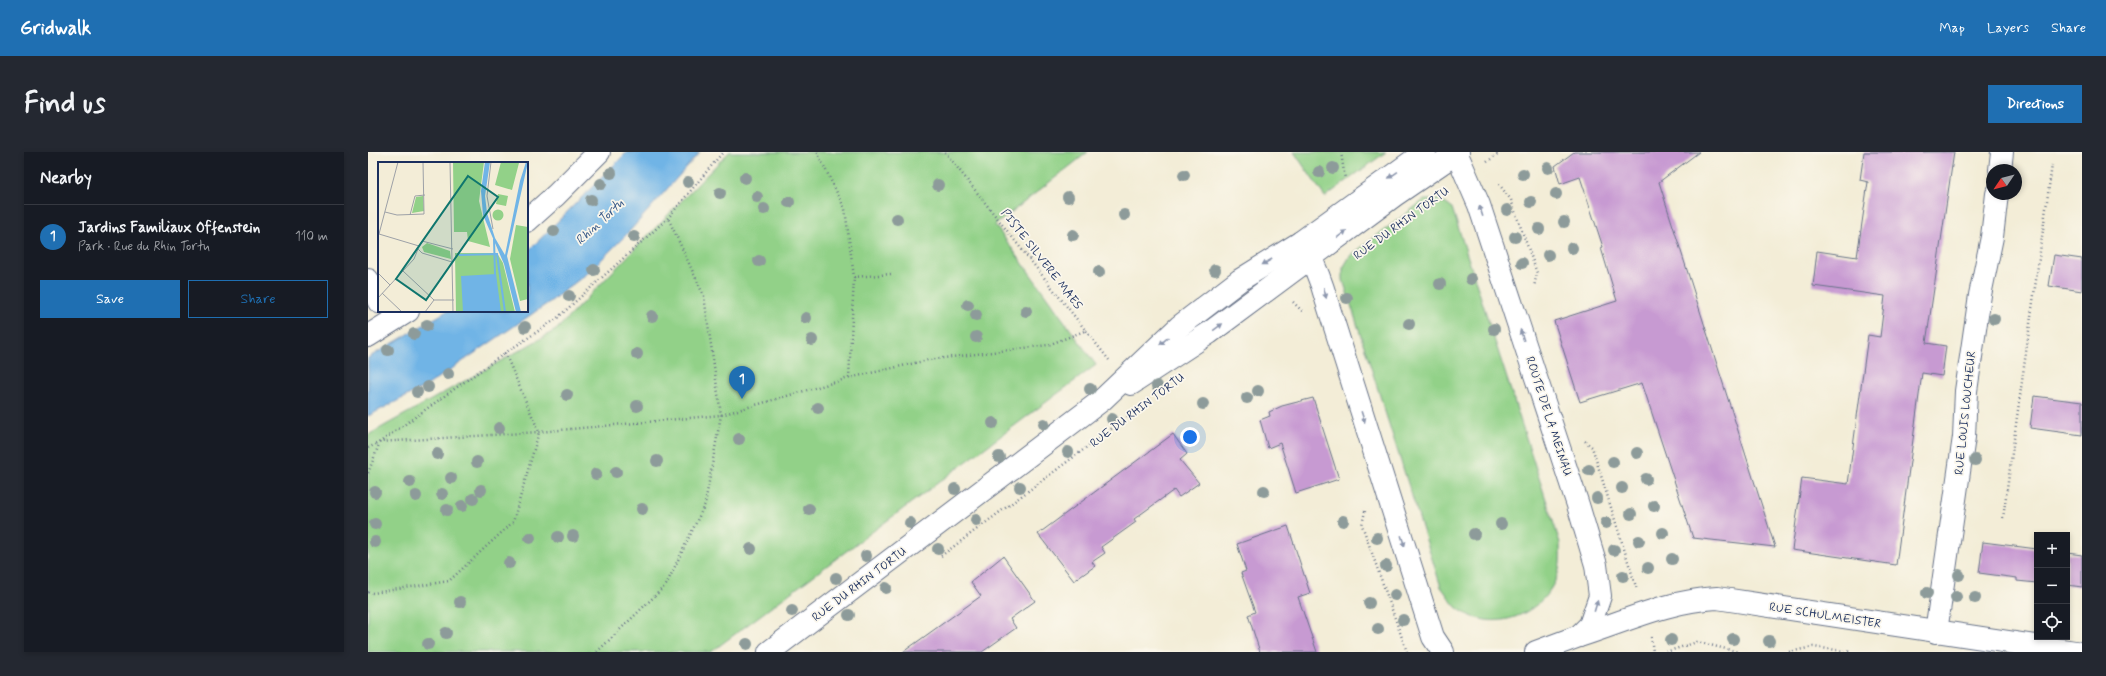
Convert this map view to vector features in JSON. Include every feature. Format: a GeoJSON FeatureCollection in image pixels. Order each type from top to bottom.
{"type":"FeatureCollection","features":[{"type":"Feature","properties":{"kind":"street"},"geometry":{"type":"LineString","coordinates":[[528,220],[556,195],[599,152]]}},
{"type":"Feature","properties":{"kind":"street","name":"RUE DU RHIN TORTU"},"geometry":{"type":"LineString","coordinates":[[1102,400],[1149,374],[1209,333],[1306,249],[1424,152]]}},
{"type":"Feature","properties":{"kind":"street","name":"RUE DU RHIN TORTU"},"geometry":{"type":"LineString","coordinates":[[769,652],[1102,400],[1180,326],[1240,280],[1306,249],[1395,195],[1457,152]]}},
{"type":"Feature","properties":{"kind":"street","name":"ROUTE DE LA MEINAU"},"geometry":{"type":"LineString","coordinates":[[1457,152],[1479,205],[1578,505],[1596,565],[1600,596],[1590,625],[1579,636]]}},
{"type":"Feature","properties":{"kind":"street"},"geometry":{"type":"LineString","coordinates":[[2001,164],[2002,152]]}},
{"type":"Feature","properties":{"kind":"street","name":"RUE LOUIS LOUCHEUR"},"geometry":{"type":"LineString","coordinates":[[1936,632],[1964,437],[1966,391],[1980,294],[1992,237],[1996,200]]}},
{"type":"Feature","properties":{"kind":"street"},"geometry":{"type":"LineString","coordinates":[[1306,249],[1322,280],[1327,302],[1433,637],[1443,652]]}},
{"type":"Feature","properties":{"kind":"street"},"geometry":{"type":"LineString","coordinates":[[368,280],[378,300]]}},
{"type":"Feature","properties":{"kind":"street"},"geometry":{"type":"LineString","coordinates":[[368,336],[387,317],[404,312]]}},
{"type":"Feature","properties":{"kind":"street","name":"RUE SCHULMEISTER"},"geometry":{"type":"LineString","coordinates":[[1579,636],[1675,605],[1699,599],[1717,598],[2075,652]]}},
{"type":"Feature","properties":{"kind":"street"},"geometry":{"type":"LineString","coordinates":[[1536,652],[1579,636]]}},
{"type":"Feature","properties":{"kind":"path"},"geometry":{"type":"LineString","coordinates":[[368,448],[380,442],[505,352],[555,320],[668,218],[723,152]]}},
{"type":"Feature","properties":{"kind":"path"},"geometry":{"type":"LineString","coordinates":[[817,152],[845,209],[854,277],[850,378]]}},
{"type":"Feature","properties":{"kind":"path","name":"PISTE SILVERE MAES"},"geometry":{"type":"LineString","coordinates":[[945,152],[1087,330],[1123,380]]}},
{"type":"Feature","properties":{"kind":"path"},"geometry":{"type":"LineString","coordinates":[[2003,518],[2052,165]]}},
{"type":"Feature","properties":{"kind":"path"},"geometry":{"type":"LineString","coordinates":[[597,652],[666,585],[705,504],[722,415],[704,296],[668,218]]}},
{"type":"Feature","properties":{"kind":"path"},"geometry":{"type":"LineString","coordinates":[[854,277],[891,274]]}},
{"type":"Feature","properties":{"kind":"path"},"geometry":{"type":"LineString","coordinates":[[1287,306],[1322,280]]}},
{"type":"Feature","properties":{"kind":"path"},"geometry":{"type":"LineString","coordinates":[[380,442],[539,432],[722,415],[850,378],[928,360],[1048,345],[1087,330]]}},
{"type":"Feature","properties":{"kind":"path"},"geometry":{"type":"LineString","coordinates":[[368,592],[373,593],[450,581],[513,522],[539,432],[505,352]]}},
{"type":"Feature","properties":{"kind":"path","name":"RUE DU RHIN TORTU"},"geometry":{"type":"LineString","coordinates":[[936,560],[1143,405]]}},
{"type":"Feature","properties":{"kind":"path"},"geometry":{"type":"LineString","coordinates":[[368,473],[380,442]]}},
{"type":"Feature","properties":{"kind":"path"},"geometry":{"type":"LineString","coordinates":[[1666,652],[1697,642],[1739,652]]}},
{"type":"Feature","properties":{"kind":"path"},"geometry":{"type":"LineString","coordinates":[[1789,652],[1813,647],[1852,652]]}},
{"type":"Feature","properties":{"kind":"green space"},"geometry":{"type":"Polygon","coordinates":[[[729,152],[1088,152],[995,225],[1096,365],[711,652],[368,652],[368,435],[556,330],[729,152]]]}},
{"type":"Feature","properties":{"kind":"green space"},"geometry":{"type":"Polygon","coordinates":[[[1294,152],[1386,152],[1325,197],[1294,152]]]}},
{"type":"Feature","properties":{"kind":"green space"},"geometry":{"type":"Polygon","coordinates":[[[1424,200],[1440,200],[1452,208],[1560,543],[1559,570],[1553,585],[1543,599],[1531,609],[1517,616],[1502,620],[1486,620],[1471,616],[1456,607],[1441,587],[1343,280],[1343,268],[1350,256],[1424,200]]]}},
{"type":"Feature","properties":{"kind":"water","name":"Rhin Tortu"},"geometry":{"type":"Polygon","coordinates":[[[627,152],[700,152],[628,233],[589,272],[551,301],[428,385],[368,416],[368,358],[445,312],[528,312],[528,251],[627,152]]]}},
{"type":"Feature","properties":{"kind":"building"},"geometry":{"type":"Polygon","coordinates":[[[1574,152],[1699,152],[1659,182],[1775,547],[1693,538],[1642,383],[1580,402],[1554,321],[1617,301],[1601,248],[1603,247],[1580,177],[1560,184],[1555,166],[1574,152]]]}},
{"type":"Feature","properties":{"kind":"building"},"geometry":{"type":"Polygon","coordinates":[[[1864,152],[1954,152],[1926,343],[1946,346],[1942,376],[1922,373],[1896,565],[1792,550],[1802,478],[1848,484],[1868,335],[1880,337],[1885,296],[1813,286],[1817,251],[1857,257],[1868,182],[1860,180],[1864,152]]]}},
{"type":"Feature","properties":{"kind":"building"},"geometry":{"type":"Polygon","coordinates":[[[2054,255],[2082,259],[2082,291],[2049,286],[2054,255]]]}},
{"type":"Feature","properties":{"kind":"building"},"geometry":{"type":"Polygon","coordinates":[[[2034,396],[2082,402],[2082,435],[2030,428],[2034,396]]]}},
{"type":"Feature","properties":{"kind":"building"},"geometry":{"type":"Polygon","coordinates":[[[1313,398],[1339,479],[1296,493],[1280,443],[1268,448],[1260,420],[1270,416],[1269,412],[1282,406],[1313,398]]]}},
{"type":"Feature","properties":{"kind":"building"},"geometry":{"type":"Polygon","coordinates":[[[1173,434],[1187,454],[1180,460],[1199,483],[1179,497],[1174,490],[1134,519],[1136,522],[1101,547],[1105,553],[1092,562],[1095,566],[1074,581],[1038,534],[1173,434]]]}},
{"type":"Feature","properties":{"kind":"building"},"geometry":{"type":"Polygon","coordinates":[[[1288,526],[1310,593],[1298,597],[1317,652],[1260,652],[1248,615],[1255,612],[1241,573],[1246,571],[1237,544],[1288,526]]]}},
{"type":"Feature","properties":{"kind":"building"},"geometry":{"type":"Polygon","coordinates":[[[1983,542],[2034,549],[2034,583],[2017,581],[2017,578],[1979,573],[1983,542]]]}},
{"type":"Feature","properties":{"kind":"building"},"geometry":{"type":"Polygon","coordinates":[[[2070,553],[2082,555],[2082,587],[2070,585],[2070,553]]]}},
{"type":"Feature","properties":{"kind":"building"},"geometry":{"type":"Polygon","coordinates":[[[1003,556],[1035,601],[1010,619],[1016,628],[982,652],[903,652],[981,596],[971,582],[1003,556]]]}},
{"type":"Feature","properties":{"kind":"place","name":"Jardins Familiaux Offenstein"},"geometry":{"type":"Point","coordinates":[742,399]}}]}
